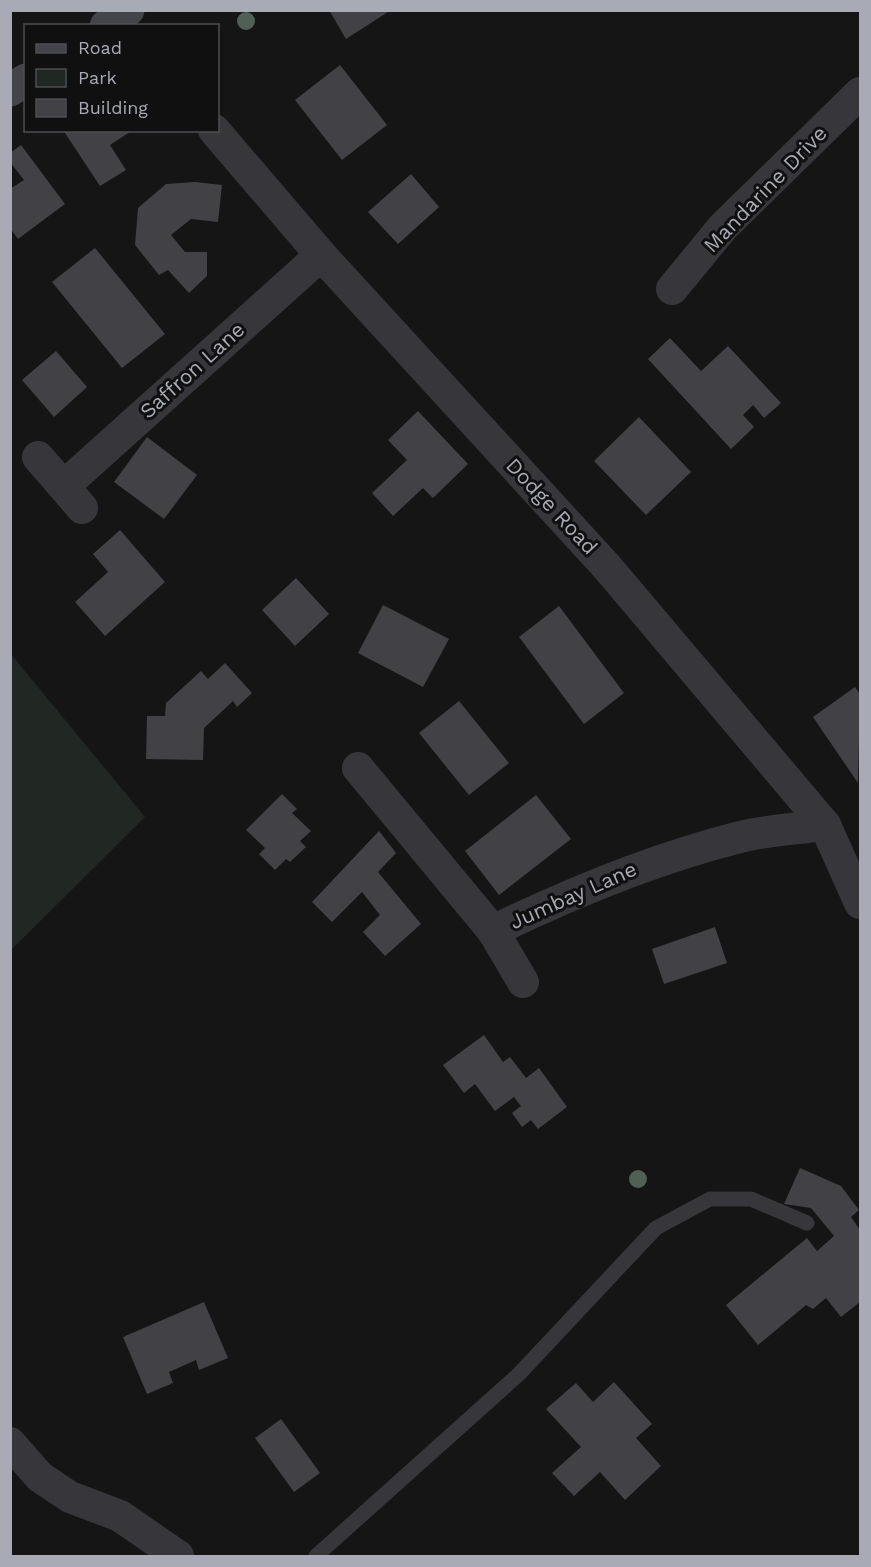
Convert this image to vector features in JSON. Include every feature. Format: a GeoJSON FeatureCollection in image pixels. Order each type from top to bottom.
{"type":"FeatureCollection","features":[{"type":"Feature","properties":{"kind":"street"},"geometry":{"type":"LineString","coordinates":[[10,90],[24,81]]}},
{"type":"Feature","properties":{"kind":"street","name":"Mandarine Drive"},"geometry":{"type":"LineString","coordinates":[[672,289],[723,227],[861,93]]}},
{"type":"Feature","properties":{"kind":"street","name":"Dodge Road"},"geometry":{"type":"LineString","coordinates":[[216,132],[321,255],[607,567],[825,825],[861,903]]}},
{"type":"Feature","properties":{"kind":"street","name":"Saffron Lane"},"geometry":{"type":"LineString","coordinates":[[38,457],[73,497],[321,255]]}},
{"type":"Feature","properties":{"kind":"street","name":"Jumbay Lane"},"geometry":{"type":"LineString","coordinates":[[358,768],[493,931],[566,895],[646,864],[742,837],[825,825]]}},
{"type":"Feature","properties":{"kind":"street"},"geometry":{"type":"LineString","coordinates":[[493,931],[523,982]]}},
{"type":"Feature","properties":{"kind":"street"},"geometry":{"type":"LineString","coordinates":[[10,1443],[40,1477],[70,1497],[120,1516],[178,1557]]}},
{"type":"Feature","properties":{"kind":"lane"},"geometry":{"type":"LineString","coordinates":[[316,1557],[519,1374],[656,1228],[710,1199],[751,1199],[807,1223]]}},
{"type":"Feature","properties":{"kind":"green space"},"geometry":{"type":"Polygon","coordinates":[[[10,653],[145,817],[11,950],[10,950],[10,653]]]}},
{"type":"Feature","properties":{"kind":"building"},"geometry":{"type":"Polygon","coordinates":[[[329,10],[391,10],[346,39],[329,10]]]}},
{"type":"Feature","properties":{"kind":"building"},"geometry":{"type":"Polygon","coordinates":[[[340,65],[387,125],[342,160],[295,100],[340,65]]]}},
{"type":"Feature","properties":{"kind":"building"},"geometry":{"type":"Polygon","coordinates":[[[64,132],[130,132],[110,145],[126,170],[100,186],[64,132]]]}},
{"type":"Feature","properties":{"kind":"building"},"geometry":{"type":"Polygon","coordinates":[[[21,145],[65,204],[18,239],[10,228],[10,189],[24,180],[10,162],[10,153],[21,145]]]}},
{"type":"Feature","properties":{"kind":"building"},"geometry":{"type":"Polygon","coordinates":[[[411,174],[439,207],[398,244],[368,212],[411,174]]]}},
{"type":"Feature","properties":{"kind":"building"},"geometry":{"type":"Polygon","coordinates":[[[195,182],[222,185],[218,222],[191,219],[171,235],[185,252],[207,252],[207,276],[189,293],[168,270],[159,275],[135,245],[138,208],[166,184],[195,182]]]}},
{"type":"Feature","properties":{"kind":"building"},"geometry":{"type":"Polygon","coordinates":[[[95,248],[165,334],[122,368],[52,282],[95,248]]]}},
{"type":"Feature","properties":{"kind":"building"},"geometry":{"type":"Polygon","coordinates":[[[670,338],[701,371],[728,346],[781,403],[764,418],[753,405],[743,415],[754,427],[731,449],[648,359],[670,338]]]}},
{"type":"Feature","properties":{"kind":"building"},"geometry":{"type":"Polygon","coordinates":[[[56,351],[87,387],[54,417],[22,380],[56,351]]]}},
{"type":"Feature","properties":{"kind":"building"},"geometry":{"type":"Polygon","coordinates":[[[418,411],[468,464],[433,498],[423,488],[393,516],[372,493],[407,460],[388,440],[418,411]]]}},
{"type":"Feature","properties":{"kind":"building"},"geometry":{"type":"Polygon","coordinates":[[[639,417],[691,472],[646,515],[594,461],[639,417]]]}},
{"type":"Feature","properties":{"kind":"building"},"geometry":{"type":"Polygon","coordinates":[[[147,437],[197,475],[164,519],[114,482],[147,437]]]}},
{"type":"Feature","properties":{"kind":"building"},"geometry":{"type":"Polygon","coordinates":[[[120,530],[165,582],[105,636],[75,602],[108,572],[93,554],[120,530]]]}},
{"type":"Feature","properties":{"kind":"building"},"geometry":{"type":"Polygon","coordinates":[[[296,578],[329,614],[295,646],[262,610],[296,578]]]}},
{"type":"Feature","properties":{"kind":"building"},"geometry":{"type":"Polygon","coordinates":[[[383,605],[449,639],[423,687],[358,653],[383,605]]]}},
{"type":"Feature","properties":{"kind":"building"},"geometry":{"type":"Polygon","coordinates":[[[559,606],[624,693],[584,724],[519,637],[559,606]]]}},
{"type":"Feature","properties":{"kind":"building"},"geometry":{"type":"Polygon","coordinates":[[[225,663],[252,693],[237,707],[233,701],[204,728],[203,760],[146,759],[147,716],[165,716],[166,703],[201,671],[208,679],[225,663]]]}},
{"type":"Feature","properties":{"kind":"building"},"geometry":{"type":"Polygon","coordinates":[[[855,687],[860,694],[858,783],[813,717],[855,687]]]}},
{"type":"Feature","properties":{"kind":"building"},"geometry":{"type":"Polygon","coordinates":[[[459,701],[509,763],[469,795],[419,733],[459,701]]]}},
{"type":"Feature","properties":{"kind":"building"},"geometry":{"type":"Polygon","coordinates":[[[282,794],[297,809],[292,813],[311,831],[300,841],[306,847],[290,862],[286,859],[275,870],[259,854],[265,848],[246,830],[282,794]]]}},
{"type":"Feature","properties":{"kind":"building"},"geometry":{"type":"Polygon","coordinates":[[[536,795],[571,839],[499,895],[465,851],[536,795]]]}},
{"type":"Feature","properties":{"kind":"building"},"geometry":{"type":"Polygon","coordinates":[[[379,831],[396,853],[378,872],[421,924],[385,956],[363,932],[380,915],[362,892],[332,922],[312,902],[379,831]]]}},
{"type":"Feature","properties":{"kind":"building"},"geometry":{"type":"Polygon","coordinates":[[[715,927],[727,963],[664,984],[652,949],[715,927]]]}},
{"type":"Feature","properties":{"kind":"building"},"geometry":{"type":"Polygon","coordinates":[[[484,1035],[503,1062],[510,1057],[526,1078],[539,1068],[567,1107],[538,1129],[531,1120],[522,1127],[512,1113],[521,1106],[514,1097],[495,1111],[475,1084],[464,1093],[443,1065],[484,1035]]]}},
{"type":"Feature","properties":{"kind":"building"},"geometry":{"type":"Polygon","coordinates":[[[800,1168],[841,1186],[859,1210],[851,1217],[860,1230],[860,1302],[841,1317],[826,1298],[813,1309],[806,1305],[758,1345],[726,1305],[807,1238],[817,1251],[834,1236],[811,1208],[784,1204],[800,1168]]]}},
{"type":"Feature","properties":{"kind":"building"},"geometry":{"type":"Polygon","coordinates":[[[204,1302],[228,1358],[199,1370],[196,1360],[169,1372],[173,1383],[147,1394],[123,1337],[204,1302]]]}},
{"type":"Feature","properties":{"kind":"building"},"geometry":{"type":"Polygon","coordinates":[[[614,1382],[652,1424],[636,1438],[661,1466],[625,1500],[600,1472],[574,1496],[552,1473],[581,1447],[546,1409],[576,1383],[593,1402],[614,1382]]]}},
{"type":"Feature","properties":{"kind":"building"},"geometry":{"type":"Polygon","coordinates":[[[281,1419],[320,1473],[294,1492],[255,1438],[281,1419]]]}}]}
